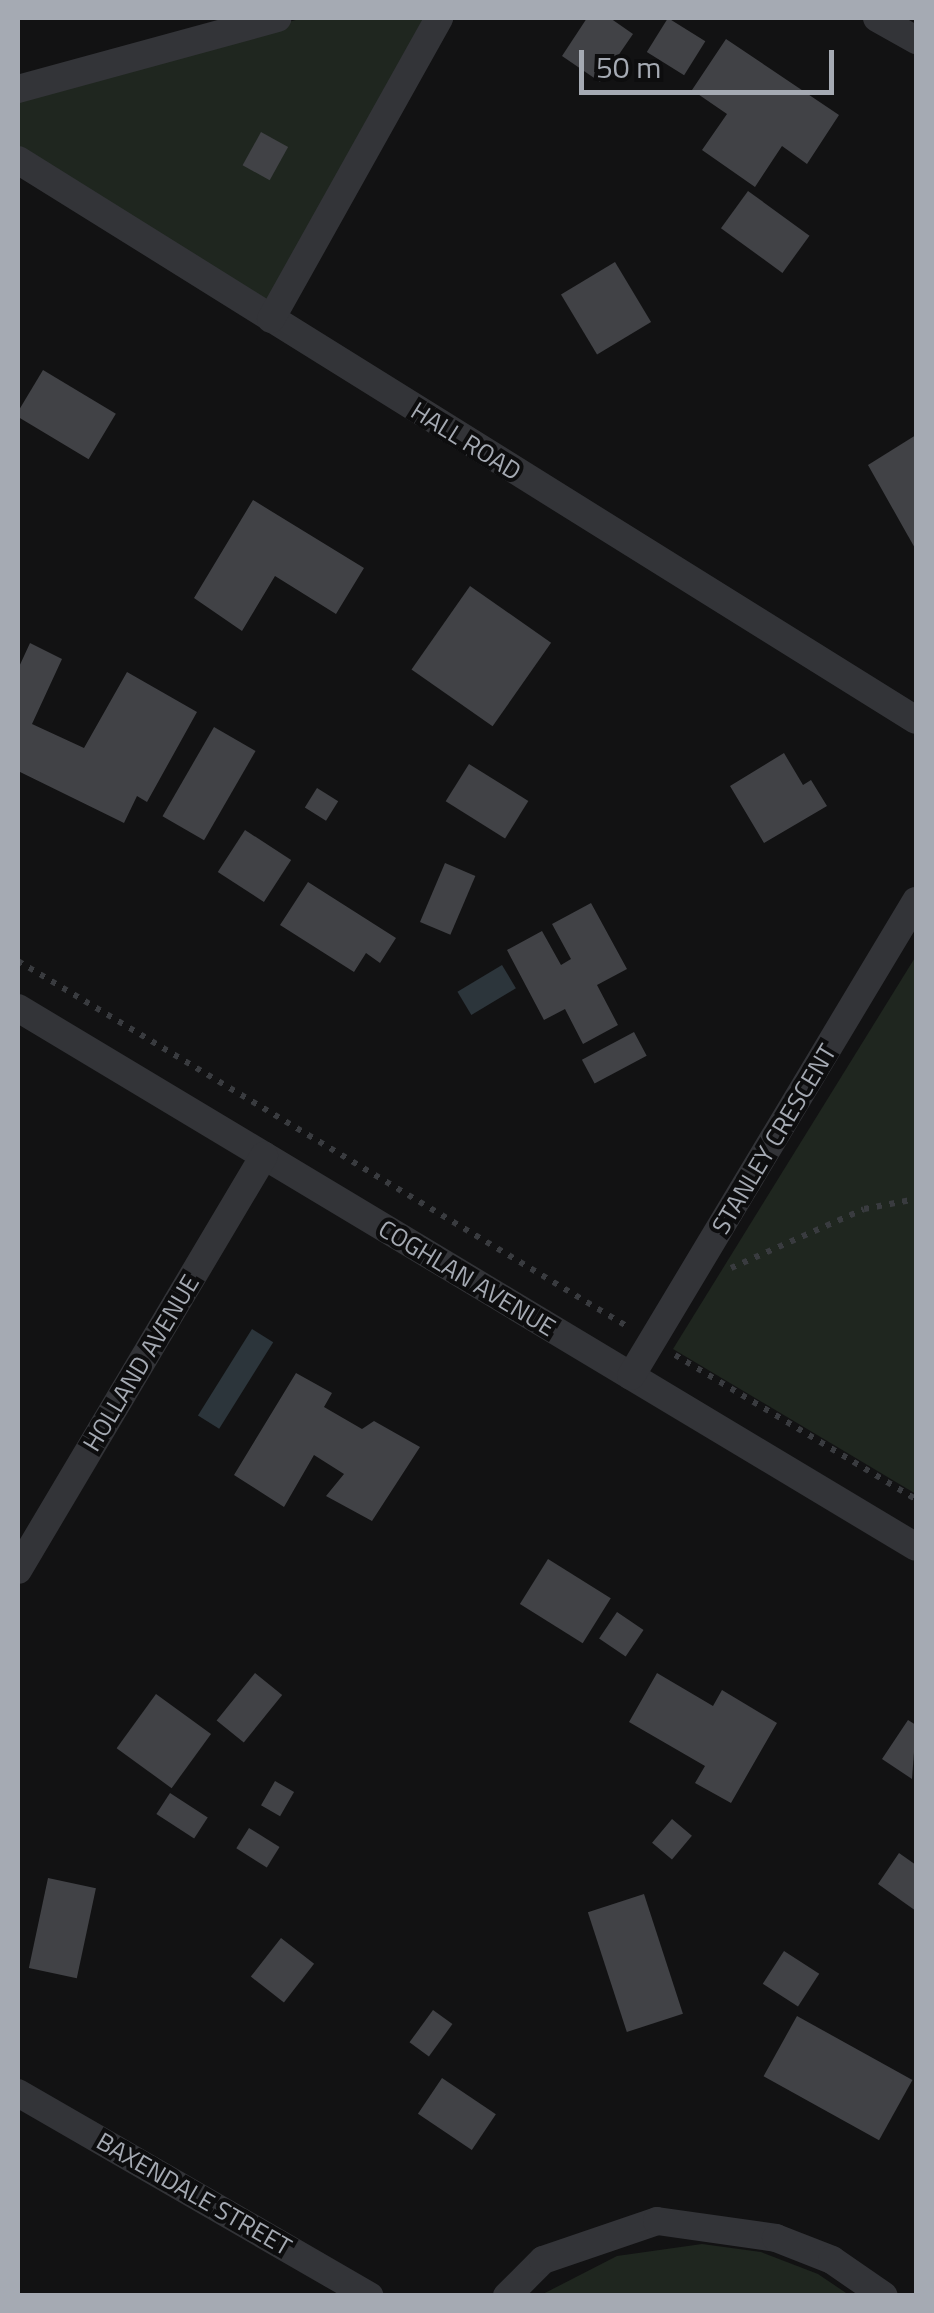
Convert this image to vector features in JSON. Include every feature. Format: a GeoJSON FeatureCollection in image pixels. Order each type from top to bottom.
{"type":"FeatureCollection","features":[{"type":"Feature","properties":{"kind":"street"},"geometry":{"type":"LineString","coordinates":[[18,89],[277,18]]}},
{"type":"Feature","properties":{"kind":"street"},"geometry":{"type":"LineString","coordinates":[[271,320],[439,18]]}},
{"type":"Feature","properties":{"kind":"street"},"geometry":{"type":"LineString","coordinates":[[877,18],[916,40]]}},
{"type":"Feature","properties":{"kind":"street","name":"HALL ROAD"},"geometry":{"type":"LineString","coordinates":[[18,160],[916,720]]}},
{"type":"Feature","properties":{"kind":"street","name":"STANLEY CRESCENT"},"geometry":{"type":"LineString","coordinates":[[631,1376],[916,902]]}},
{"type":"Feature","properties":{"kind":"street","name":"COGHLAN AVENUE"},"geometry":{"type":"LineString","coordinates":[[18,1008],[916,1547]]}},
{"type":"Feature","properties":{"kind":"street","name":"HOLLAND AVENUE"},"geometry":{"type":"LineString","coordinates":[[18,1570],[264,1156]]}},
{"type":"Feature","properties":{"kind":"street","name":"BAXENDALE STREET"},"geometry":{"type":"LineString","coordinates":[[18,2093],[370,2296]]}},
{"type":"Feature","properties":{"kind":"street"},"geometry":{"type":"LineString","coordinates":[[506,2296],[543,2260],[657,2221],[776,2238],[832,2260],[884,2296]]}},
{"type":"Feature","properties":{"kind":"path"},"geometry":{"type":"LineString","coordinates":[[18,961],[916,1500]]}},
{"type":"Feature","properties":{"kind":"path"},"geometry":{"type":"LineString","coordinates":[[684,1289],[864,1209],[916,1200]]}},
{"type":"Feature","properties":{"kind":"shaded area"},"geometry":{"type":"Polygon","coordinates":[[[303,18],[430,18],[268,310],[18,149],[18,97],[303,18]]]}},
{"type":"Feature","properties":{"kind":"shaded area"},"geometry":{"type":"Polygon","coordinates":[[[916,956],[916,1494],[673,1349],[916,956]]]}},
{"type":"Feature","properties":{"kind":"shaded area"},"geometry":{"type":"Polygon","coordinates":[[[502,965],[516,988],[471,1015],[457,992],[502,965]]]}},
{"type":"Feature","properties":{"kind":"shaded area"},"geometry":{"type":"Polygon","coordinates":[[[252,1329],[273,1342],[219,1429],[198,1416],[252,1329]]]}},
{"type":"Feature","properties":{"kind":"shaded area"},"geometry":{"type":"Polygon","coordinates":[[[702,2244],[761,2252],[818,2274],[849,2295],[541,2295],[617,2256],[702,2244]]]}},
{"type":"Feature","properties":{"kind":"building"},"geometry":{"type":"Polygon","coordinates":[[[587,18],[610,18],[633,34],[600,82],[562,56],[587,18]]]}},
{"type":"Feature","properties":{"kind":"building"},"geometry":{"type":"Polygon","coordinates":[[[668,18],[705,41],[684,75],[647,52],[668,18]]]}},
{"type":"Feature","properties":{"kind":"building"},"geometry":{"type":"Polygon","coordinates":[[[726,39],[839,115],[807,164],[782,146],[755,187],[702,150],[727,114],[692,90],[726,39]]]}},
{"type":"Feature","properties":{"kind":"building"},"geometry":{"type":"Polygon","coordinates":[[[261,132],[288,147],[270,180],[243,165],[261,132]]]}},
{"type":"Feature","properties":{"kind":"building"},"geometry":{"type":"Polygon","coordinates":[[[748,191],[809,236],[782,273],[721,228],[748,191]]]}},
{"type":"Feature","properties":{"kind":"building"},"geometry":{"type":"Polygon","coordinates":[[[615,262],[651,322],[597,354],[561,294],[615,262]]]}},
{"type":"Feature","properties":{"kind":"building"},"geometry":{"type":"Polygon","coordinates":[[[43,370],[116,414],[89,459],[18,417],[43,370]]]}},
{"type":"Feature","properties":{"kind":"building"},"geometry":{"type":"Polygon","coordinates":[[[916,435],[916,550],[868,465],[916,435]]]}},
{"type":"Feature","properties":{"kind":"building"},"geometry":{"type":"Polygon","coordinates":[[[253,500],[364,568],[336,614],[275,576],[242,631],[194,598],[253,500]]]}},
{"type":"Feature","properties":{"kind":"building"},"geometry":{"type":"Polygon","coordinates":[[[470,586],[551,643],[493,726],[411,670],[470,586]]]}},
{"type":"Feature","properties":{"kind":"building"},"geometry":{"type":"Polygon","coordinates":[[[30,643],[62,659],[32,724],[84,748],[127,672],[197,712],[147,802],[137,796],[124,823],[18,771],[18,669],[30,643]]]}},
{"type":"Feature","properties":{"kind":"building"},"geometry":{"type":"Polygon","coordinates":[[[214,727],[256,751],[204,840],[163,816],[214,727]]]}},
{"type":"Feature","properties":{"kind":"building"},"geometry":{"type":"Polygon","coordinates":[[[784,753],[803,785],[811,780],[827,806],[764,843],[730,786],[784,753]]]}},
{"type":"Feature","properties":{"kind":"building"},"geometry":{"type":"Polygon","coordinates":[[[469,764],[528,801],[505,838],[446,801],[469,764]]]}},
{"type":"Feature","properties":{"kind":"building"},"geometry":{"type":"Polygon","coordinates":[[[317,788],[338,801],[326,821],[305,808],[317,788]]]}},
{"type":"Feature","properties":{"kind":"building"},"geometry":{"type":"Polygon","coordinates":[[[245,830],[291,860],[264,902],[218,872],[245,830]]]}},
{"type":"Feature","properties":{"kind":"building"},"geometry":{"type":"Polygon","coordinates":[[[445,863],[475,876],[450,935],[420,922],[445,863]]]}},
{"type":"Feature","properties":{"kind":"building"},"geometry":{"type":"Polygon","coordinates":[[[308,882],[396,938],[380,963],[366,953],[354,972],[280,925],[308,882]]]}},
{"type":"Feature","properties":{"kind":"building"},"geometry":{"type":"Polygon","coordinates":[[[591,903],[627,969],[597,985],[618,1025],[583,1044],[565,1009],[544,1020],[507,950],[542,931],[561,965],[571,959],[552,924],[591,903]]]}},
{"type":"Feature","properties":{"kind":"building"},"geometry":{"type":"Polygon","coordinates":[[[634,1032],[647,1056],[595,1084],[582,1060],[634,1032]]]}},
{"type":"Feature","properties":{"kind":"building"},"geometry":{"type":"Polygon","coordinates":[[[296,1373],[332,1393],[324,1407],[362,1429],[374,1421],[420,1447],[372,1521],[326,1496],[344,1474],[314,1455],[284,1507],[234,1475],[296,1373]]]}},
{"type":"Feature","properties":{"kind":"building"},"geometry":{"type":"Polygon","coordinates":[[[548,1559],[611,1598],[583,1643],[520,1604],[548,1559]]]}},
{"type":"Feature","properties":{"kind":"building"},"geometry":{"type":"Polygon","coordinates":[[[617,1612],[644,1630],[626,1656],[599,1639],[617,1612]]]}},
{"type":"Feature","properties":{"kind":"building"},"geometry":{"type":"Polygon","coordinates":[[[255,1673],[282,1695],[244,1742],[217,1720],[255,1673]]]}},
{"type":"Feature","properties":{"kind":"building"},"geometry":{"type":"Polygon","coordinates":[[[657,1673],[713,1706],[722,1690],[777,1723],[731,1803],[695,1783],[705,1766],[629,1722],[657,1673]]]}},
{"type":"Feature","properties":{"kind":"building"},"geometry":{"type":"Polygon","coordinates":[[[156,1694],[211,1734],[172,1788],[117,1748],[156,1694]]]}},
{"type":"Feature","properties":{"kind":"building"},"geometry":{"type":"Polygon","coordinates":[[[908,1720],[916,1725],[912,1779],[882,1759],[908,1720]]]}},
{"type":"Feature","properties":{"kind":"building"},"geometry":{"type":"Polygon","coordinates":[[[275,1781],[294,1792],[280,1816],[261,1805],[275,1781]]]}},
{"type":"Feature","properties":{"kind":"building"},"geometry":{"type":"Polygon","coordinates":[[[170,1793],[208,1818],[194,1838],[156,1814],[170,1793]]]}},
{"type":"Feature","properties":{"kind":"building"},"geometry":{"type":"Polygon","coordinates":[[[672,1819],[692,1836],[672,1859],[652,1843],[672,1819]]]}},
{"type":"Feature","properties":{"kind":"building"},"geometry":{"type":"Polygon","coordinates":[[[249,1828],[280,1847],[267,1867],[236,1848],[249,1828]]]}},
{"type":"Feature","properties":{"kind":"building"},"geometry":{"type":"Polygon","coordinates":[[[899,1853],[916,1865],[916,1911],[878,1884],[899,1853]]]}},
{"type":"Feature","properties":{"kind":"building"},"geometry":{"type":"Polygon","coordinates":[[[48,1878],[96,1888],[77,1978],[29,1968],[48,1878]]]}},
{"type":"Feature","properties":{"kind":"building"},"geometry":{"type":"Polygon","coordinates":[[[644,1894],[683,2014],[627,2032],[588,1912],[644,1894]]]}},
{"type":"Feature","properties":{"kind":"building"},"geometry":{"type":"Polygon","coordinates":[[[281,1938],[314,1964],[284,2002],[251,1977],[281,1938]]]}},
{"type":"Feature","properties":{"kind":"building"},"geometry":{"type":"Polygon","coordinates":[[[784,1951],[819,1974],[798,2007],[763,1984],[784,1951]]]}},
{"type":"Feature","properties":{"kind":"building"},"geometry":{"type":"Polygon","coordinates":[[[433,2010],[452,2024],[429,2056],[409,2042],[433,2010]]]}},
{"type":"Feature","properties":{"kind":"building"},"geometry":{"type":"Polygon","coordinates":[[[797,2016],[912,2080],[879,2140],[764,2076],[797,2016]]]}},
{"type":"Feature","properties":{"kind":"building"},"geometry":{"type":"Polygon","coordinates":[[[442,2078],[496,2114],[472,2150],[418,2114],[442,2078]]]}}]}
